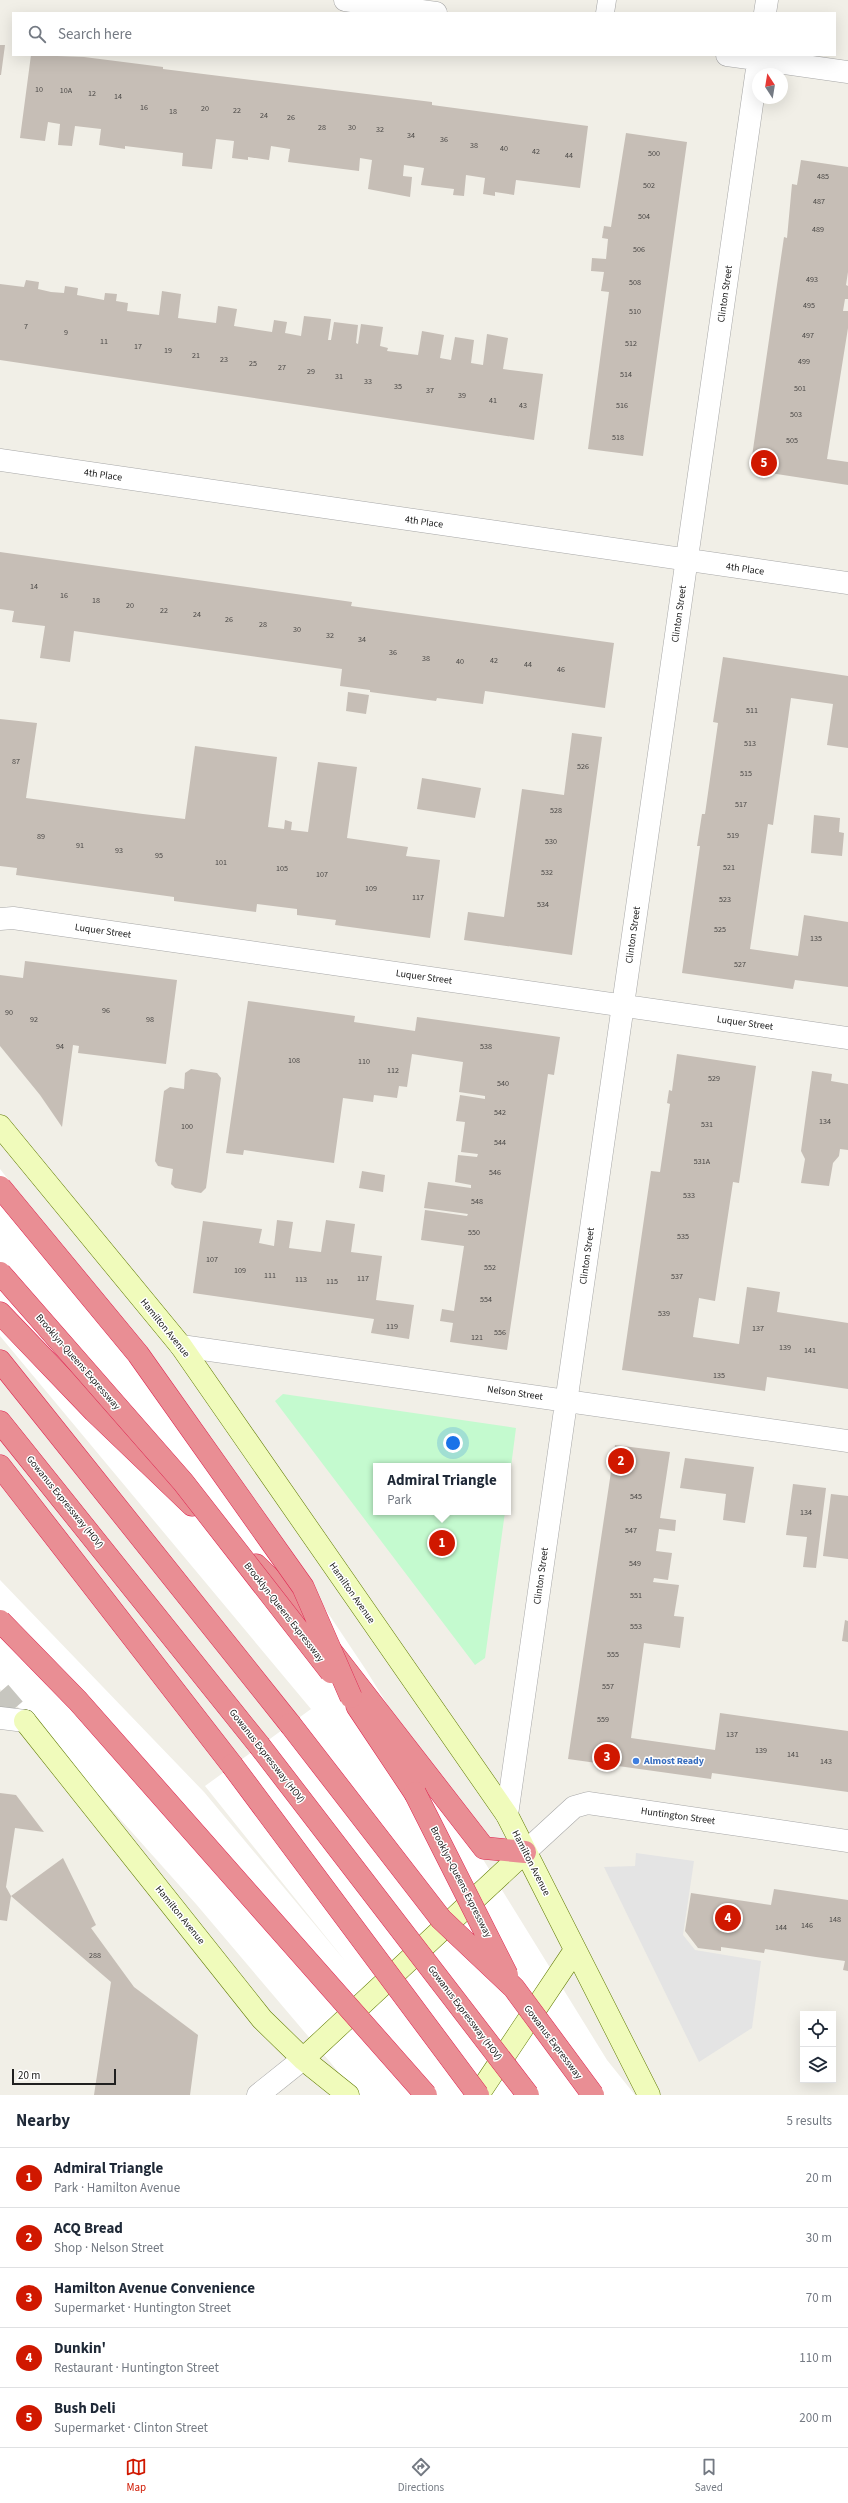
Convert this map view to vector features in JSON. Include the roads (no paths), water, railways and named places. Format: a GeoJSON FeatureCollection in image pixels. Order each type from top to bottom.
{"type":"FeatureCollection","features":[{"type":"Feature","properties":{"kind":"highway"},"geometry":{"type":"LineString","coordinates":[[0,1187],[138,1354],[303,1587],[351,1697]]}},
{"type":"Feature","properties":{"kind":"highway","name":"Brooklyn-Queens Expressway"},"geometry":{"type":"LineString","coordinates":[[0,1273],[183,1482],[351,1697],[415,1793],[514,1988]]}},
{"type":"Feature","properties":{"kind":"highway"},"geometry":{"type":"LineString","coordinates":[[0,1313],[94,1411],[290,1598],[484,1848],[525,1852]]}},
{"type":"Feature","properties":{"kind":"highway"},"geometry":{"type":"LineString","coordinates":[[0,1361],[290,1724],[441,1919],[514,1988]]}},
{"type":"Feature","properties":{"kind":"highway","name":"Gowanus Expressway (HOV)"},"geometry":{"type":"LineString","coordinates":[[0,1422],[259,1745],[528,2095]]}},
{"type":"Feature","properties":{"kind":"highway"},"geometry":{"type":"LineString","coordinates":[[0,1466],[232,1765],[478,2095]]}},
{"type":"Feature","properties":{"kind":"highway"},"geometry":{"type":"LineString","coordinates":[[0,1621],[78,1701],[426,2095]]}},
{"type":"Feature","properties":{"kind":"highway","name":"Gowanus Expressway"},"geometry":{"type":"LineString","coordinates":[[514,1988],[593,2095]]}},
{"type":"Feature","properties":{"kind":"main road","name":"Hamilton Avenue"},"geometry":{"type":"LineString","coordinates":[[0,1126],[181,1346],[507,1815],[649,2095]]}},
{"type":"Feature","properties":{"kind":"main road","name":"Hamilton Avenue"},"geometry":{"type":"LineString","coordinates":[[25,1721],[262,2019],[303,2059],[348,2095]]}},
{"type":"Feature","properties":{"kind":"main road"},"geometry":{"type":"LineString","coordinates":[[303,2059],[525,1852]]}},
{"type":"Feature","properties":{"kind":"main road"},"geometry":{"type":"LineString","coordinates":[[478,2095],[575,1950]]}},
{"type":"Feature","properties":{"kind":"street"},"geometry":{"type":"LineString","coordinates":[[345,0],[429,12]]}},
{"type":"Feature","properties":{"kind":"street"},"geometry":{"type":"LineString","coordinates":[[765,12],[767,0]]}},
{"type":"Feature","properties":{"kind":"street"},"geometry":{"type":"LineString","coordinates":[[743,56],[759,57],[848,72]]}},
{"type":"Feature","properties":{"kind":"street","name":"Clinton Street"},"geometry":{"type":"LineString","coordinates":[[507,1815],[759,57]]}},
{"type":"Feature","properties":{"kind":"street","name":"4th Place"},"geometry":{"type":"LineString","coordinates":[[0,460],[687,561],[848,583]]}},
{"type":"Feature","properties":{"kind":"street","name":"Luquer Street"},"geometry":{"type":"LineString","coordinates":[[0,919],[13,918],[848,1038]]}},
{"type":"Feature","properties":{"kind":"street","name":"Nelson Street"},"geometry":{"type":"LineString","coordinates":[[181,1346],[848,1441]]}},
{"type":"Feature","properties":{"kind":"street"},"geometry":{"type":"LineString","coordinates":[[0,1718],[25,1721]]}},
{"type":"Feature","properties":{"kind":"street","name":"Huntington Street"},"geometry":{"type":"LineString","coordinates":[[525,1852],[574,1807],[588,1803],[848,1841]]}},
{"type":"Feature","properties":{"kind":"street"},"geometry":{"type":"LineString","coordinates":[[258,2095],[303,2059]]}},
{"type":"Feature","properties":{"kind":"lane"},"geometry":{"type":"LineString","coordinates":[[605,12],[607,0]]}},
{"type":"Feature","properties":{"kind":"tunnel"},"geometry":{"type":"LineString","coordinates":[[0,1692],[25,1721]]}},
{"type":"Feature","properties":{"kind":"place","name":"Bush Deli"},"geometry":{"type":"Point","coordinates":[764,463]}},
{"type":"Feature","properties":{"kind":"place","name":"ACQ Bread"},"geometry":{"type":"Point","coordinates":[621,1461]}},
{"type":"Feature","properties":{"kind":"place","name":"Admiral Triangle"},"geometry":{"type":"Point","coordinates":[442,1543]}},
{"type":"Feature","properties":{"kind":"place","name":"Hamilton Avenue Convenience"},"geometry":{"type":"Point","coordinates":[607,1757]}},
{"type":"Feature","properties":{"kind":"place","name":"Almost Ready"},"geometry":{"type":"Point","coordinates":[636,1761]}},
{"type":"Feature","properties":{"kind":"place","name":"Dunkin'"},"geometry":{"type":"Point","coordinates":[728,1918]}}]}
